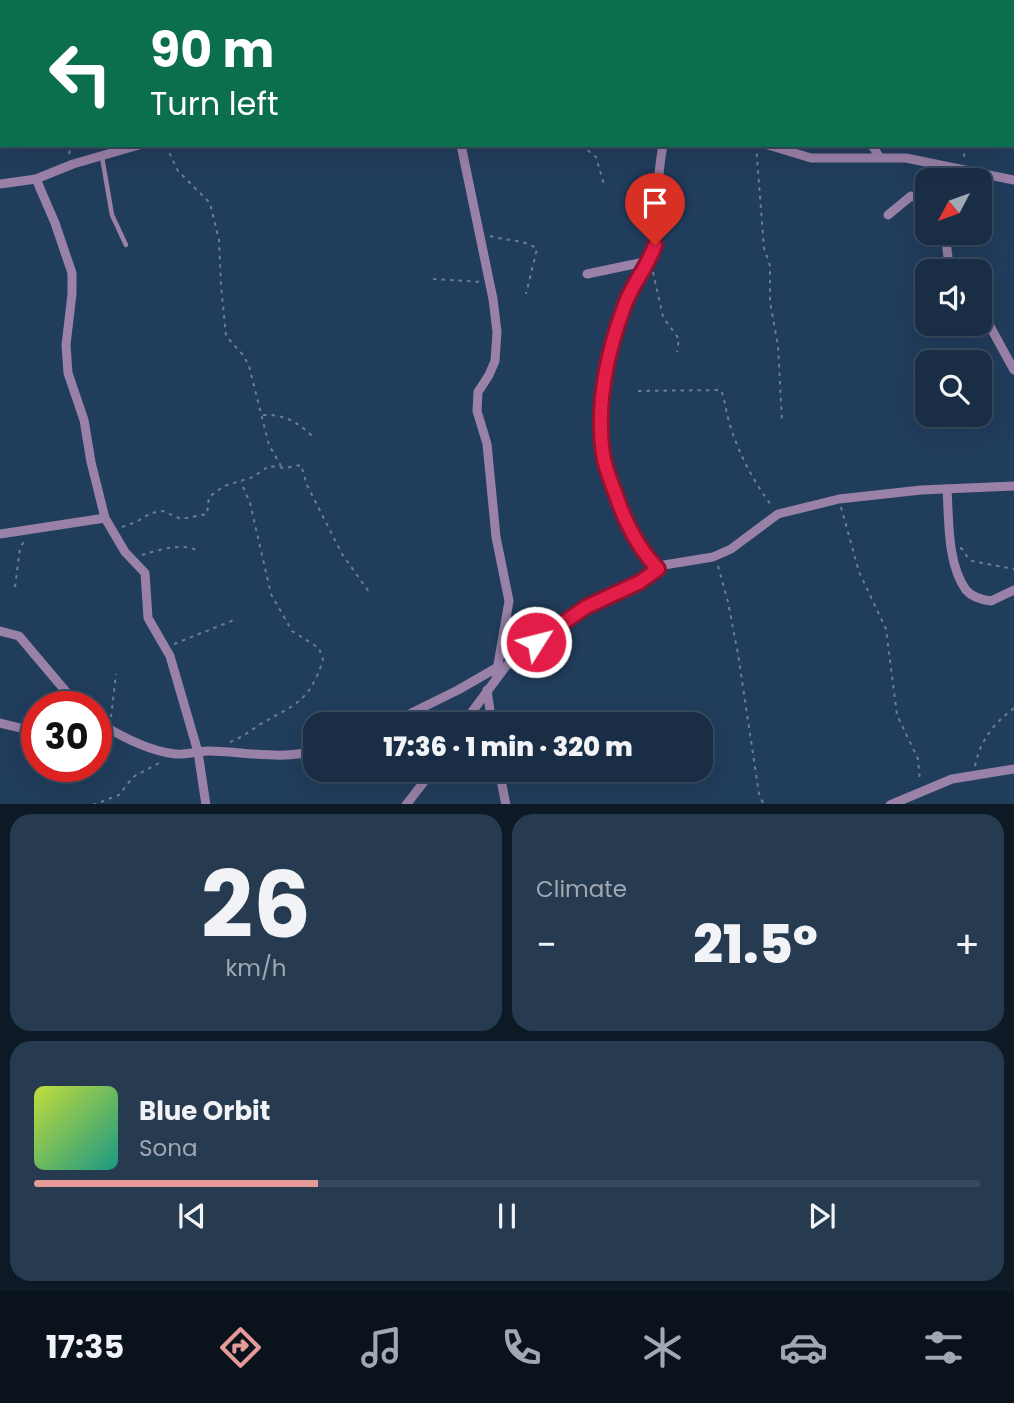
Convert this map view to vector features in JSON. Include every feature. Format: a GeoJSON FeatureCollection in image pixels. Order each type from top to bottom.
{"type":"FeatureCollection","features":[{"type":"Feature","properties":{"kind":"street"},"geometry":{"type":"LineString","coordinates":[[0,184],[36,180],[73,164],[132,147]]}},
{"type":"Feature","properties":{"kind":"street"},"geometry":{"type":"LineString","coordinates":[[461,147],[497,332],[497,354],[489,375],[478,392],[477,411],[487,444],[496,537],[509,601],[497,672],[472,712]]}},
{"type":"Feature","properties":{"kind":"street"},"geometry":{"type":"LineString","coordinates":[[658,569],[642,551],[620,507],[603,454],[601,419],[609,354],[624,305],[649,261],[656,236],[658,179],[663,147]]}},
{"type":"Feature","properties":{"kind":"street"},"geometry":{"type":"LineString","coordinates":[[873,147],[880,158]]}},
{"type":"Feature","properties":{"kind":"street"},"geometry":{"type":"LineString","coordinates":[[791,149],[811,158],[906,158],[961,168]]}},
{"type":"Feature","properties":{"kind":"street"},"geometry":{"type":"LineString","coordinates":[[992,175],[1014,180]]}},
{"type":"Feature","properties":{"kind":"street"},"geometry":{"type":"LineString","coordinates":[[36,180],[55,223],[72,273],[66,345],[68,373],[84,420],[105,518],[131,558],[145,572],[148,618],[166,647],[198,752],[206,804]]}},
{"type":"Feature","properties":{"kind":"street"},"geometry":{"type":"LineString","coordinates":[[888,215],[912,195],[915,197]]}},
{"type":"Feature","properties":{"kind":"street"},"geometry":{"type":"LineString","coordinates":[[587,274],[649,261]]}},
{"type":"Feature","properties":{"kind":"street"},"geometry":{"type":"LineString","coordinates":[[992,329],[1014,370]]}},
{"type":"Feature","properties":{"kind":"street"},"geometry":{"type":"LineString","coordinates":[[413,712],[497,672],[559,624],[606,597],[640,582],[674,562],[708,558],[731,548],[778,514],[839,499],[947,488],[1014,486]]}},
{"type":"Feature","properties":{"kind":"street"},"geometry":{"type":"LineString","coordinates":[[947,488],[953,558],[968,592],[991,601],[1014,590]]}},
{"type":"Feature","properties":{"kind":"street"},"geometry":{"type":"LineString","coordinates":[[0,534],[105,518]]}},
{"type":"Feature","properties":{"kind":"street"},"geometry":{"type":"LineString","coordinates":[[0,631],[19,636],[65,691]]}},
{"type":"Feature","properties":{"kind":"street"},"geometry":{"type":"LineString","coordinates":[[487,690],[490,712]]}},
{"type":"Feature","properties":{"kind":"street"},"geometry":{"type":"LineString","coordinates":[[0,723],[21,728]]}},
{"type":"Feature","properties":{"kind":"street"},"geometry":{"type":"LineString","coordinates":[[112,730],[153,748],[175,754],[303,753]]}},
{"type":"Feature","properties":{"kind":"street"},"geometry":{"type":"LineString","coordinates":[[890,804],[951,779],[1014,769]]}},
{"type":"Feature","properties":{"kind":"street"},"geometry":{"type":"LineString","coordinates":[[406,804],[423,782]]}},
{"type":"Feature","properties":{"kind":"street"},"geometry":{"type":"LineString","coordinates":[[501,782],[506,804]]}},
{"type":"Feature","properties":{"kind":"lane"},"geometry":{"type":"LineString","coordinates":[[102,156],[112,215],[126,245]]}},
{"type":"Feature","properties":{"kind":"path"},"geometry":{"type":"LineString","coordinates":[[169,147],[178,171],[210,202],[219,240],[226,336],[243,355],[251,370],[269,445],[282,467]]}},
{"type":"Feature","properties":{"kind":"path"},"geometry":{"type":"LineString","coordinates":[[583,147],[598,160],[604,185]]}},
{"type":"Feature","properties":{"kind":"path"},"geometry":{"type":"LineString","coordinates":[[756,147],[764,248],[770,265],[771,302],[778,346],[782,421]]}},
{"type":"Feature","properties":{"kind":"path"},"geometry":{"type":"LineString","coordinates":[[963,147],[966,168]]}},
{"type":"Feature","properties":{"kind":"path"},"geometry":{"type":"LineString","coordinates":[[478,228],[494,237],[524,242],[536,248],[535,263],[526,293]]}},
{"type":"Feature","properties":{"kind":"path"},"geometry":{"type":"LineString","coordinates":[[649,261],[663,317],[679,339],[677,352]]}},
{"type":"Feature","properties":{"kind":"path"},"geometry":{"type":"LineString","coordinates":[[433,279],[489,282]]}},
{"type":"Feature","properties":{"kind":"path"},"geometry":{"type":"LineString","coordinates":[[638,391],[721,390],[729,424],[742,460],[778,514]]}},
{"type":"Feature","properties":{"kind":"path"},"geometry":{"type":"LineString","coordinates":[[262,415],[282,415],[304,428],[313,438]]}},
{"type":"Feature","properties":{"kind":"path"},"geometry":{"type":"LineString","coordinates":[[110,528],[136,522],[151,513],[163,511],[181,519],[207,514],[207,501],[213,493],[253,477],[269,466],[303,467],[307,485],[342,554],[369,592]]}},
{"type":"Feature","properties":{"kind":"path"},"geometry":{"type":"LineString","coordinates":[[227,743],[302,701],[310,691],[323,660],[319,648],[298,636],[286,625],[271,593],[250,503],[240,481]]}},
{"type":"Feature","properties":{"kind":"path"},"geometry":{"type":"LineString","coordinates":[[839,499],[847,537],[859,572],[886,629],[897,715],[918,759],[920,793]]}},
{"type":"Feature","properties":{"kind":"path"},"geometry":{"type":"LineString","coordinates":[[15,587],[20,548],[38,527]]}},
{"type":"Feature","properties":{"kind":"path"},"geometry":{"type":"LineString","coordinates":[[131,558],[180,548],[190,547],[198,551]]}},
{"type":"Feature","properties":{"kind":"path"},"geometry":{"type":"LineString","coordinates":[[951,547],[963,549],[967,558],[972,561],[1014,569]]}},
{"type":"Feature","properties":{"kind":"path"},"geometry":{"type":"LineString","coordinates":[[708,558],[716,563],[720,570],[728,602],[759,794],[764,804]]}},
{"type":"Feature","properties":{"kind":"path"},"geometry":{"type":"LineString","coordinates":[[166,647],[234,620]]}},
{"type":"Feature","properties":{"kind":"path"},"geometry":{"type":"LineString","coordinates":[[112,705],[116,674]]}},
{"type":"Feature","properties":{"kind":"path"},"geometry":{"type":"LineString","coordinates":[[973,774],[978,752],[986,737],[995,724],[1014,708]]}},
{"type":"Feature","properties":{"kind":"path"},"geometry":{"type":"LineString","coordinates":[[93,804],[119,795],[133,777],[175,754]]}},
{"type":"Feature","properties":{"kind":"route"},"geometry":{"type":"LineString","coordinates":[[536,642],[586,607],[640,582],[658,569],[642,551],[620,507],[603,454],[601,419],[609,354],[624,305],[655,245]]}}]}
